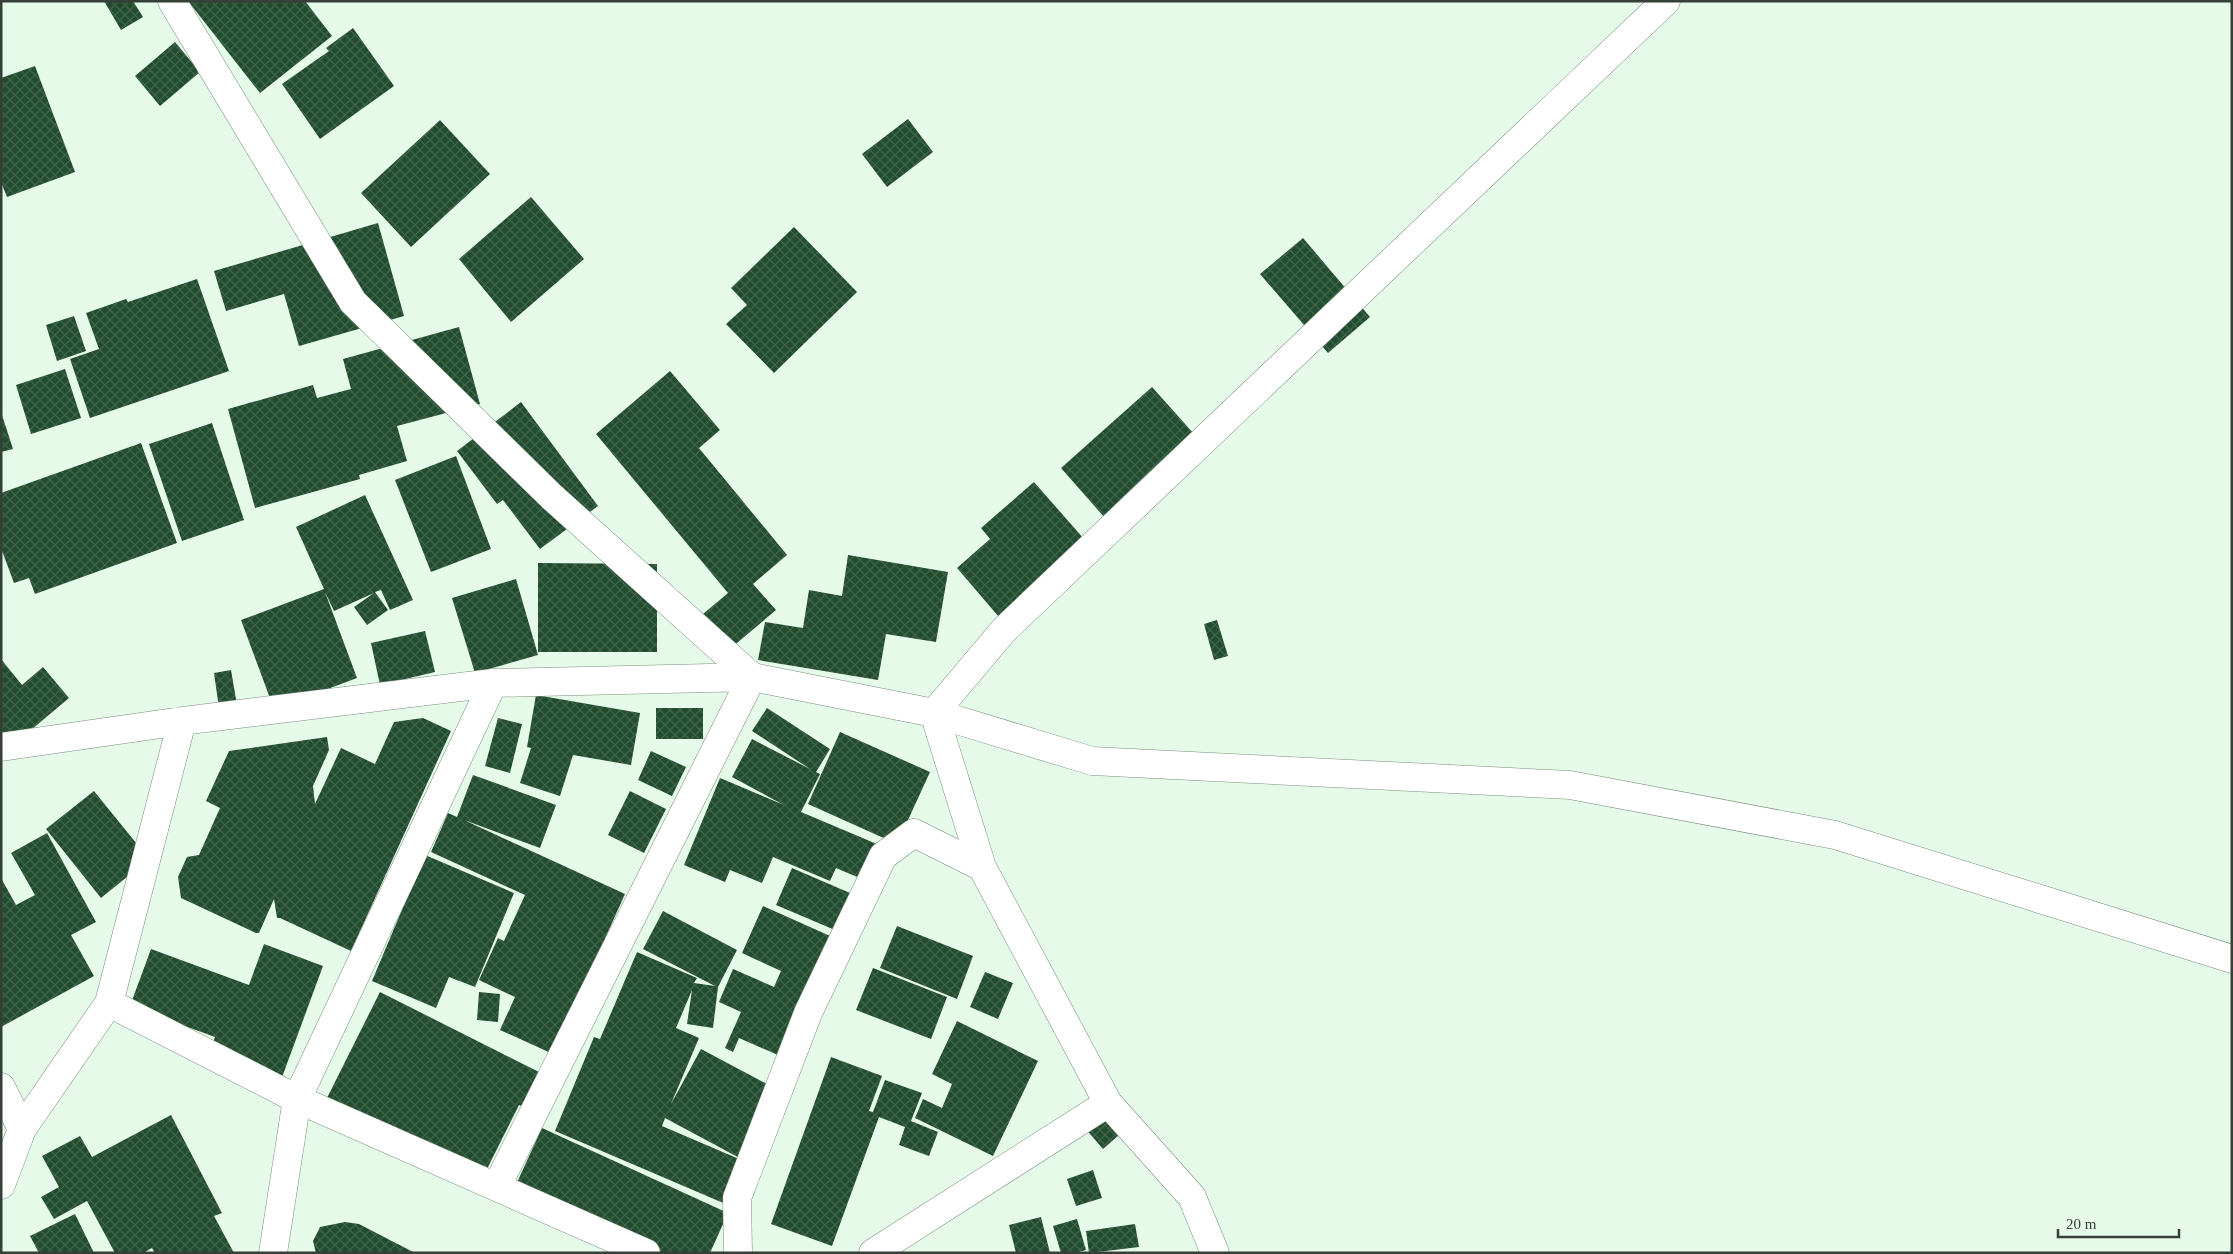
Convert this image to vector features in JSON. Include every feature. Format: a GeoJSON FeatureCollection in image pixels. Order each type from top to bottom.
{"type":"FeatureCollection","features":[{"type":"Feature","properties":{"kind":"street"},"geometry":{"type":"LineString","coordinates":[[172,1],[353,302],[552,497],[752,677]]}},
{"type":"Feature","properties":{"kind":"street"},"geometry":{"type":"LineString","coordinates":[[934,713],[1004,630],[1666,1]]}},
{"type":"Feature","properties":{"kind":"street"},"geometry":{"type":"LineString","coordinates":[[497,1186],[752,677]]}},
{"type":"Feature","properties":{"kind":"street"},"geometry":{"type":"LineString","coordinates":[[1,747],[182,721],[493,683],[752,677],[934,713],[1092,761],[1570,785],[1825,833],[2232,959]]}},
{"type":"Feature","properties":{"kind":"street"},"geometry":{"type":"LineString","coordinates":[[274,1253],[297,1099],[493,683]]}},
{"type":"Feature","properties":{"kind":"street"},"geometry":{"type":"LineString","coordinates":[[934,713],[982,866],[1108,1103],[1192,1197],[1215,1253]]}},
{"type":"Feature","properties":{"kind":"street"},"geometry":{"type":"LineString","coordinates":[[1,1186],[22,1130],[109,1003],[182,721]]}},
{"type":"Feature","properties":{"kind":"street"},"geometry":{"type":"LineString","coordinates":[[738,1253],[738,1198],[808,1012],[884,856],[914,833],[982,866]]}},
{"type":"Feature","properties":{"kind":"street"},"geometry":{"type":"LineString","coordinates":[[109,1003],[297,1099],[646,1253]]}},
{"type":"Feature","properties":{"kind":"street"},"geometry":{"type":"LineString","coordinates":[[1,1087],[22,1130]]}},
{"type":"Feature","properties":{"kind":"street"},"geometry":{"type":"LineString","coordinates":[[873,1253],[1108,1103]]}},
{"type":"Feature","properties":{"kind":"building"},"geometry":{"type":"Polygon","coordinates":[[[104,1],[133,1],[143,17],[121,30],[104,1]]]}},
{"type":"Feature","properties":{"kind":"building"},"geometry":{"type":"Polygon","coordinates":[[[188,1],[305,1],[332,36],[260,93],[188,1]]]}},
{"type":"Feature","properties":{"kind":"building"},"geometry":{"type":"Polygon","coordinates":[[[353,28],[394,86],[320,139],[282,84],[329,51],[326,48],[353,28]]]}},
{"type":"Feature","properties":{"kind":"building"},"geometry":{"type":"Polygon","coordinates":[[[175,42],[200,72],[160,106],[135,76],[175,42]]]}},
{"type":"Feature","properties":{"kind":"building"},"geometry":{"type":"Polygon","coordinates":[[[35,66],[75,172],[7,197],[1,182],[1,78],[35,66]]]}},
{"type":"Feature","properties":{"kind":"building"},"geometry":{"type":"Polygon","coordinates":[[[908,119],[933,152],[887,187],[862,154],[908,119]]]}},
{"type":"Feature","properties":{"kind":"building"},"geometry":{"type":"Polygon","coordinates":[[[440,120],[490,174],[411,247],[361,193],[440,120]]]}},
{"type":"Feature","properties":{"kind":"building"},"geometry":{"type":"Polygon","coordinates":[[[531,197],[584,259],[511,322],[459,259],[531,197]]]}},
{"type":"Feature","properties":{"kind":"building"},"geometry":{"type":"Polygon","coordinates":[[[378,223],[404,316],[299,346],[284,294],[226,311],[214,271],[378,223]]]}},
{"type":"Feature","properties":{"kind":"building"},"geometry":{"type":"Polygon","coordinates":[[[794,227],[857,292],[774,373],[726,324],[747,305],[731,288],[794,227]]]}},
{"type":"Feature","properties":{"kind":"building"},"geometry":{"type":"Polygon","coordinates":[[[1303,238],[1370,317],[1328,353],[1260,274],[1303,238]]]}},
{"type":"Feature","properties":{"kind":"building"},"geometry":{"type":"Polygon","coordinates":[[[197,279],[229,371],[90,418],[70,359],[99,349],[86,313],[126,299],[128,302],[197,279]]]}},
{"type":"Feature","properties":{"kind":"building"},"geometry":{"type":"Polygon","coordinates":[[[74,316],[86,351],[57,361],[46,325],[74,316]]]}},
{"type":"Feature","properties":{"kind":"building"},"geometry":{"type":"Polygon","coordinates":[[[459,327],[480,404],[397,426],[407,461],[359,475],[360,479],[255,508],[228,409],[313,385],[317,398],[351,389],[343,359],[459,327]]]}},
{"type":"Feature","properties":{"kind":"building"},"geometry":{"type":"Polygon","coordinates":[[[65,369],[81,418],[31,434],[16,385],[65,369]]]}},
{"type":"Feature","properties":{"kind":"building"},"geometry":{"type":"Polygon","coordinates":[[[670,371],[720,430],[699,448],[787,555],[753,584],[776,610],[731,648],[703,614],[728,593],[596,434],[670,371]]]}},
{"type":"Feature","properties":{"kind":"building"},"geometry":{"type":"Polygon","coordinates":[[[1152,387],[1203,444],[1112,526],[1061,468],[1152,387]]]}},
{"type":"Feature","properties":{"kind":"building"},"geometry":{"type":"Polygon","coordinates":[[[521,402],[598,506],[540,549],[503,500],[497,504],[457,451],[521,402]]]}},
{"type":"Feature","properties":{"kind":"building"},"geometry":{"type":"Polygon","coordinates":[[[1,412],[13,449],[1,452],[1,412]]]}},
{"type":"Feature","properties":{"kind":"building"},"geometry":{"type":"Polygon","coordinates":[[[212,423],[244,520],[182,541],[149,444],[212,423]]]}},
{"type":"Feature","properties":{"kind":"building"},"geometry":{"type":"Polygon","coordinates":[[[141,443],[177,543],[35,594],[29,578],[14,583],[1,548],[1,493],[141,443]]]}},
{"type":"Feature","properties":{"kind":"building"},"geometry":{"type":"Polygon","coordinates":[[[456,456],[491,549],[431,572],[395,480],[456,456]]]}},
{"type":"Feature","properties":{"kind":"building"},"geometry":{"type":"Polygon","coordinates":[[[1034,482],[1098,555],[1011,631],[957,568],[990,539],[981,528],[1034,482]]]}},
{"type":"Feature","properties":{"kind":"building"},"geometry":{"type":"Polygon","coordinates":[[[365,495],[413,600],[390,610],[381,590],[375,592],[388,610],[367,625],[354,607],[374,593],[334,611],[325,592],[357,678],[274,709],[241,620],[324,589],[296,527],[365,495]]]}},
{"type":"Feature","properties":{"kind":"building"},"geometry":{"type":"Polygon","coordinates":[[[848,555],[948,572],[936,642],[886,634],[878,680],[758,660],[765,622],[803,628],[809,590],[842,596],[848,555]]]}},
{"type":"Feature","properties":{"kind":"building"},"geometry":{"type":"Polygon","coordinates":[[[538,563],[657,564],[657,652],[538,652],[538,563]]]}},
{"type":"Feature","properties":{"kind":"building"},"geometry":{"type":"Polygon","coordinates":[[[516,579],[538,655],[475,673],[452,598],[516,579]]]}},
{"type":"Feature","properties":{"kind":"building"},"geometry":{"type":"Polygon","coordinates":[[[1217,620],[1228,656],[1214,660],[1204,624],[1217,620]]]}},
{"type":"Feature","properties":{"kind":"building"},"geometry":{"type":"Polygon","coordinates":[[[425,631],[435,672],[380,685],[371,643],[425,631]]]}},
{"type":"Feature","properties":{"kind":"building"},"geometry":{"type":"Polygon","coordinates":[[[1,659],[22,685],[43,667],[69,698],[13,745],[1,730],[1,659]]]}},
{"type":"Feature","properties":{"kind":"building"},"geometry":{"type":"Polygon","coordinates":[[[231,670],[237,705],[219,708],[214,673],[231,670]]]}},
{"type":"Feature","properties":{"kind":"building"},"geometry":{"type":"Polygon","coordinates":[[[536,695],[640,713],[631,765],[573,755],[560,796],[520,783],[531,748],[527,747],[536,695]]]}},
{"type":"Feature","properties":{"kind":"building"},"geometry":{"type":"Polygon","coordinates":[[[656,708],[703,708],[703,739],[656,739],[656,708]]]}},
{"type":"Feature","properties":{"kind":"building"},"geometry":{"type":"Polygon","coordinates":[[[767,708],[830,749],[816,772],[820,774],[801,812],[891,850],[876,885],[836,868],[830,881],[773,857],[762,883],[730,870],[725,882],[684,865],[720,778],[784,805],[732,777],[752,739],[810,769],[752,731],[767,708]]]}},
{"type":"Feature","properties":{"kind":"building"},"geometry":{"type":"Polygon","coordinates":[[[423,718],[451,731],[351,951],[277,918],[274,899],[259,933],[256,933],[181,898],[178,877],[187,857],[199,855],[220,808],[206,801],[229,751],[327,737],[329,750],[313,786],[315,804],[341,748],[375,764],[394,722],[423,718]]]}},
{"type":"Feature","properties":{"kind":"building"},"geometry":{"type":"Polygon","coordinates":[[[498,718],[522,724],[510,773],[485,766],[498,718]]]}},
{"type":"Feature","properties":{"kind":"building"},"geometry":{"type":"Polygon","coordinates":[[[840,732],[930,772],[897,844],[808,804],[840,732]]]}},
{"type":"Feature","properties":{"kind":"building"},"geometry":{"type":"Polygon","coordinates":[[[651,751],[686,767],[672,796],[638,780],[651,751]]]}},
{"type":"Feature","properties":{"kind":"building"},"geometry":{"type":"Polygon","coordinates":[[[473,775],[556,805],[540,848],[464,820],[625,894],[553,1054],[500,1030],[515,997],[479,980],[498,938],[504,941],[525,895],[431,852],[448,813],[457,817],[473,775]]]}},
{"type":"Feature","properties":{"kind":"building"},"geometry":{"type":"Polygon","coordinates":[[[94,791],[149,859],[101,898],[46,829],[94,791]]]}},
{"type":"Feature","properties":{"kind":"building"},"geometry":{"type":"Polygon","coordinates":[[[630,791],[666,809],[644,853],[608,835],[630,791]]]}},
{"type":"Feature","properties":{"kind":"building"},"geometry":{"type":"Polygon","coordinates":[[[47,833],[96,922],[71,935],[94,976],[1,1027],[1,878],[16,905],[35,895],[11,853],[47,833]]]}},
{"type":"Feature","properties":{"kind":"building"},"geometry":{"type":"Polygon","coordinates":[[[425,855],[514,893],[475,987],[449,977],[436,1008],[372,981],[425,855]]]}},
{"type":"Feature","properties":{"kind":"building"},"geometry":{"type":"Polygon","coordinates":[[[792,868],[864,899],[849,936],[776,905],[792,868]]]}},
{"type":"Feature","properties":{"kind":"building"},"geometry":{"type":"Polygon","coordinates":[[[763,906],[848,944],[796,1063],[739,1038],[733,1052],[725,1048],[741,1012],[719,1002],[733,969],[774,987],[781,971],[742,953],[763,906]]]}},
{"type":"Feature","properties":{"kind":"building"},"geometry":{"type":"Polygon","coordinates":[[[663,911],[737,950],[718,987],[713,1028],[687,1024],[692,990],[676,1028],[699,1038],[671,1104],[701,1049],[784,1093],[747,1162],[665,1118],[662,1126],[746,1162],[728,1205],[555,1131],[594,1037],[600,1039],[637,952],[697,978],[694,983],[715,986],[643,949],[663,911]]]}},
{"type":"Feature","properties":{"kind":"building"},"geometry":{"type":"Polygon","coordinates":[[[897,926],[973,956],[957,999],[880,968],[897,926]]]}},
{"type":"Feature","properties":{"kind":"building"},"geometry":{"type":"Polygon","coordinates":[[[264,944],[323,966],[281,1080],[209,1054],[215,1037],[130,1006],[151,949],[249,985],[264,944]]]}},
{"type":"Feature","properties":{"kind":"building"},"geometry":{"type":"Polygon","coordinates":[[[873,968],[947,997],[931,1039],[856,1010],[873,968]]]}},
{"type":"Feature","properties":{"kind":"building"},"geometry":{"type":"Polygon","coordinates":[[[985,972],[1013,983],[998,1019],[970,1007],[985,972]]]}},
{"type":"Feature","properties":{"kind":"building"},"geometry":{"type":"Polygon","coordinates":[[[380,992],[539,1072],[522,1106],[519,1105],[482,1179],[326,1100],[380,992]]]}},
{"type":"Feature","properties":{"kind":"building"},"geometry":{"type":"Polygon","coordinates":[[[479,992],[500,994],[498,1022],[477,1020],[479,992]]]}},
{"type":"Feature","properties":{"kind":"building"},"geometry":{"type":"Polygon","coordinates":[[[957,1021],[1038,1061],[993,1156],[915,1118],[923,1099],[942,1108],[952,1084],[932,1074],[957,1021]]]}},
{"type":"Feature","properties":{"kind":"building"},"geometry":{"type":"Polygon","coordinates":[[[831,1057],[882,1076],[869,1111],[873,1112],[885,1080],[922,1093],[911,1121],[938,1132],[929,1156],[899,1145],[905,1127],[879,1117],[832,1246],[771,1224],[831,1057]]]}},
{"type":"Feature","properties":{"kind":"building"},"geometry":{"type":"Polygon","coordinates":[[[1096,1092],[1127,1128],[1103,1149],[1072,1113],[1096,1092]]]}},
{"type":"Feature","properties":{"kind":"building"},"geometry":{"type":"Polygon","coordinates":[[[171,1115],[222,1213],[214,1216],[234,1253],[155,1253],[152,1248],[143,1253],[115,1253],[87,1201],[54,1219],[41,1197],[59,1187],[42,1156],[80,1136],[92,1157],[171,1115]]]}},
{"type":"Feature","properties":{"kind":"building"},"geometry":{"type":"Polygon","coordinates":[[[542,1128],[728,1213],[710,1253],[651,1253],[514,1189],[542,1128]]]}},
{"type":"Feature","properties":{"kind":"building"},"geometry":{"type":"Polygon","coordinates":[[[1093,1170],[1102,1198],[1076,1206],[1067,1179],[1093,1170]]]}},
{"type":"Feature","properties":{"kind":"building"},"geometry":{"type":"Polygon","coordinates":[[[75,1214],[94,1253],[39,1253],[30,1236],[75,1214]]]}},
{"type":"Feature","properties":{"kind":"building"},"geometry":{"type":"Polygon","coordinates":[[[1041,1217],[1050,1253],[1016,1253],[1009,1225],[1041,1217]]]}},
{"type":"Feature","properties":{"kind":"building"},"geometry":{"type":"Polygon","coordinates":[[[1077,1219],[1086,1250],[1075,1253],[1061,1253],[1053,1226],[1077,1219]]]}},
{"type":"Feature","properties":{"kind":"building"},"geometry":{"type":"Polygon","coordinates":[[[345,1222],[359,1224],[415,1253],[316,1253],[313,1241],[320,1227],[345,1222]]]}},
{"type":"Feature","properties":{"kind":"building"},"geometry":{"type":"Polygon","coordinates":[[[1135,1224],[1139,1247],[1089,1253],[1086,1231],[1135,1224]]]}}]}
